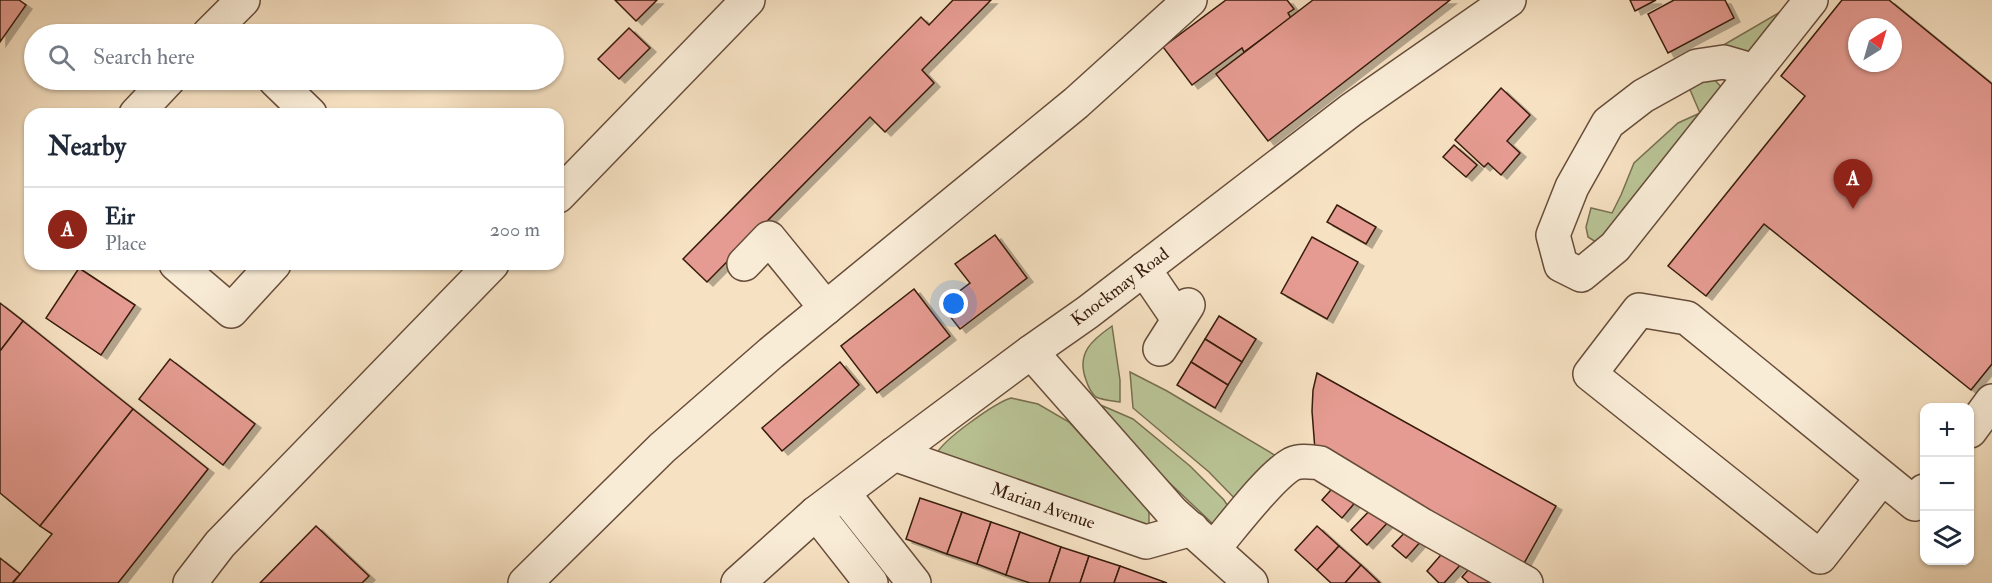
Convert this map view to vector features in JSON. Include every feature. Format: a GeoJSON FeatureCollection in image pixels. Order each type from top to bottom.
{"type":"FeatureCollection","features":[{"type":"Feature","properties":{"kind":"street"},"geometry":{"type":"LineString","coordinates":[[225,24],[243,0]]}},
{"type":"Feature","properties":{"kind":"street"},"geometry":{"type":"LineString","coordinates":[[564,190],[748,0]]}},
{"type":"Feature","properties":{"kind":"street"},"geometry":{"type":"LineString","coordinates":[[525,583],[662,448],[771,353],[1076,103],[1190,0]]}},
{"type":"Feature","properties":{"kind":"street","name":"Knockmay Road"},"geometry":{"type":"LineString","coordinates":[[738,583],[816,513],[894,454],[1088,312],[1351,110],[1509,0]]}},
{"type":"Feature","properties":{"kind":"street"},"geometry":{"type":"LineString","coordinates":[[1755,71],[1724,62],[1696,66],[1643,96],[1608,123],[1572,187],[1552,235],[1561,265],[1581,275],[1615,247],[1755,71],[1811,0]]}},
{"type":"Feature","properties":{"kind":"street"},"geometry":{"type":"LineString","coordinates":[[141,108],[158,90]]}},
{"type":"Feature","properties":{"kind":"street"},"geometry":{"type":"LineString","coordinates":[[285,90],[304,108]]}},
{"type":"Feature","properties":{"kind":"street"},"geometry":{"type":"LineString","coordinates":[[744,264],[769,238],[826,308]]}},
{"type":"Feature","properties":{"kind":"street"},"geometry":{"type":"LineString","coordinates":[[1144,269],[1183,312],[1160,349]]}},
{"type":"Feature","properties":{"kind":"street"},"geometry":{"type":"LineString","coordinates":[[183,270],[231,311],[269,270]]}},
{"type":"Feature","properties":{"kind":"street"},"geometry":{"type":"LineString","coordinates":[[190,583],[220,544],[475,270]]}},
{"type":"Feature","properties":{"kind":"street"},"geometry":{"type":"LineString","coordinates":[[1882,478],[1820,557],[1590,374],[1639,310],[1688,318],[1915,504],[1920,497]]}},
{"type":"Feature","properties":{"kind":"street"},"geometry":{"type":"LineString","coordinates":[[1031,352],[1172,512],[1251,583]]}},
{"type":"Feature","properties":{"kind":"street"},"geometry":{"type":"LineString","coordinates":[[1974,426],[1992,401]]}},
{"type":"Feature","properties":{"kind":"street","name":"Marian Avenue"},"geometry":{"type":"LineString","coordinates":[[894,454],[1146,542],[1203,538]]}},
{"type":"Feature","properties":{"kind":"street"},"geometry":{"type":"LineString","coordinates":[[1203,538],[1293,464],[1305,461],[1320,463],[1422,525],[1526,583]]}},
{"type":"Feature","properties":{"kind":"street"},"geometry":{"type":"LineString","coordinates":[[843,493],[914,583]]}},
{"type":"Feature","properties":{"kind":"street"},"geometry":{"type":"LineString","coordinates":[[816,513],[871,583]]}},
{"type":"Feature","properties":{"kind":"green space"},"geometry":{"type":"Polygon","coordinates":[[[1792,5],[1753,50],[1738,55],[1715,50],[1792,5]]]}},
{"type":"Feature","properties":{"kind":"green space"},"geometry":{"type":"Polygon","coordinates":[[[1714,79],[1722,88],[1599,244],[1588,237],[1586,227],[1591,208],[1612,213],[1634,163],[1678,123],[1700,113],[1688,85],[1714,79]]]}},
{"type":"Feature","properties":{"kind":"green space"},"geometry":{"type":"Polygon","coordinates":[[[1112,326],[1120,380],[1120,402],[1096,397],[1083,371],[1083,362],[1088,348],[1112,326]]]}},
{"type":"Feature","properties":{"kind":"green space"},"geometry":{"type":"Polygon","coordinates":[[[1130,372],[1167,391],[1283,460],[1243,507],[1209,472],[1133,408],[1130,372]]]}},
{"type":"Feature","properties":{"kind":"green space"},"geometry":{"type":"Polygon","coordinates":[[[1011,398],[1038,404],[1069,422],[1142,502],[1149,512],[1149,525],[942,460],[936,455],[948,440],[970,423],[1011,398]]]}},
{"type":"Feature","properties":{"kind":"green space"},"geometry":{"type":"Polygon","coordinates":[[[1103,406],[1133,419],[1190,466],[1224,500],[1233,514],[1214,525],[1138,453],[1111,424],[1103,406]]]}},
{"type":"Feature","properties":{"kind":"building"},"geometry":{"type":"Polygon","coordinates":[[[0,0],[19,0],[26,5],[0,42],[0,0]]]}},
{"type":"Feature","properties":{"kind":"building"},"geometry":{"type":"Polygon","coordinates":[[[615,0],[657,0],[636,21],[615,0]]]}},
{"type":"Feature","properties":{"kind":"building"},"geometry":{"type":"Polygon","coordinates":[[[953,0],[991,0],[922,70],[934,83],[885,132],[870,117],[707,282],[683,259],[921,17],[929,25],[953,0]]]}},
{"type":"Feature","properties":{"kind":"building"},"geometry":{"type":"Polygon","coordinates":[[[1226,0],[1287,0],[1294,9],[1288,13],[1291,18],[1244,52],[1242,48],[1192,85],[1163,47],[1226,0]]]}},
{"type":"Feature","properties":{"kind":"building"},"geometry":{"type":"Polygon","coordinates":[[[1313,0],[1450,0],[1268,141],[1216,74],[1313,0]]]}},
{"type":"Feature","properties":{"kind":"building"},"geometry":{"type":"Polygon","coordinates":[[[1630,0],[1656,0],[1635,11],[1630,0]]]}},
{"type":"Feature","properties":{"kind":"building"},"geometry":{"type":"Polygon","coordinates":[[[1674,0],[1725,0],[1734,18],[1668,53],[1648,14],[1674,0]]]}},
{"type":"Feature","properties":{"kind":"building"},"geometry":{"type":"Polygon","coordinates":[[[1842,0],[1889,0],[1992,84],[1992,364],[1971,390],[1764,224],[1706,296],[1668,266],[1805,96],[1781,76],[1842,0]]]}},
{"type":"Feature","properties":{"kind":"building"},"geometry":{"type":"Polygon","coordinates":[[[629,28],[650,48],[619,79],[598,59],[629,28]]]}},
{"type":"Feature","properties":{"kind":"building"},"geometry":{"type":"Polygon","coordinates":[[[1501,88],[1530,115],[1507,141],[1520,153],[1501,175],[1488,163],[1484,167],[1455,140],[1501,88]]]}},
{"type":"Feature","properties":{"kind":"building"},"geometry":{"type":"Polygon","coordinates":[[[1454,145],[1477,165],[1466,177],[1443,157],[1454,145]]]}},
{"type":"Feature","properties":{"kind":"building"},"geometry":{"type":"Polygon","coordinates":[[[1337,205],[1376,227],[1366,244],[1327,222],[1337,205]]]}},
{"type":"Feature","properties":{"kind":"building"},"geometry":{"type":"Polygon","coordinates":[[[995,235],[1027,278],[960,329],[941,305],[970,283],[955,264],[995,235]]]}},
{"type":"Feature","properties":{"kind":"building"},"geometry":{"type":"Polygon","coordinates":[[[1312,237],[1358,262],[1327,319],[1281,293],[1312,237]]]}},
{"type":"Feature","properties":{"kind":"building"},"geometry":{"type":"Polygon","coordinates":[[[78,270],[82,270],[135,305],[101,355],[46,318],[78,270]]]}},
{"type":"Feature","properties":{"kind":"building"},"geometry":{"type":"Polygon","coordinates":[[[914,289],[950,336],[877,393],[841,346],[914,289]]]}},
{"type":"Feature","properties":{"kind":"building"},"geometry":{"type":"Polygon","coordinates":[[[0,303],[23,321],[0,351],[0,303]]]}},
{"type":"Feature","properties":{"kind":"building"},"geometry":{"type":"Polygon","coordinates":[[[1219,316],[1256,339],[1242,362],[1205,339],[1219,316]]]}},
{"type":"Feature","properties":{"kind":"building"},"geometry":{"type":"Polygon","coordinates":[[[23,321],[133,409],[40,526],[0,493],[0,351],[23,321]]]}},
{"type":"Feature","properties":{"kind":"building"},"geometry":{"type":"Polygon","coordinates":[[[1205,339],[1242,362],[1228,385],[1191,362],[1205,339]]]}},
{"type":"Feature","properties":{"kind":"building"},"geometry":{"type":"Polygon","coordinates":[[[170,359],[255,424],[223,465],[139,399],[170,359]]]}},
{"type":"Feature","properties":{"kind":"building"},"geometry":{"type":"Polygon","coordinates":[[[840,362],[859,385],[782,451],[762,428],[840,362]]]}},
{"type":"Feature","properties":{"kind":"building"},"geometry":{"type":"Polygon","coordinates":[[[1191,362],[1228,385],[1215,408],[1177,385],[1191,362]]]}},
{"type":"Feature","properties":{"kind":"building"},"geometry":{"type":"Polygon","coordinates":[[[1317,373],[1556,506],[1523,565],[1315,450],[1312,411],[1317,373]]]}},
{"type":"Feature","properties":{"kind":"building"},"geometry":{"type":"Polygon","coordinates":[[[133,409],[208,469],[118,583],[13,583],[52,534],[40,526],[133,409]]]}},
{"type":"Feature","properties":{"kind":"building"},"geometry":{"type":"Polygon","coordinates":[[[1338,482],[1358,499],[1342,518],[1322,500],[1338,482]]]}},
{"type":"Feature","properties":{"kind":"building"},"geometry":{"type":"Polygon","coordinates":[[[920,498],[962,512],[947,554],[906,539],[920,498]]]}},
{"type":"Feature","properties":{"kind":"building"},"geometry":{"type":"Polygon","coordinates":[[[1374,506],[1390,520],[1367,545],[1351,530],[1374,506]]]}},
{"type":"Feature","properties":{"kind":"building"},"geometry":{"type":"Polygon","coordinates":[[[962,512],[991,522],[977,564],[947,554],[962,512]]]}},
{"type":"Feature","properties":{"kind":"building"},"geometry":{"type":"Polygon","coordinates":[[[991,522],[1020,532],[1006,575],[977,564],[991,522]]]}},
{"type":"Feature","properties":{"kind":"building"},"geometry":{"type":"Polygon","coordinates":[[[316,526],[369,576],[362,583],[260,583],[316,526]]]}},
{"type":"Feature","properties":{"kind":"building"},"geometry":{"type":"Polygon","coordinates":[[[1317,526],[1339,546],[1317,570],[1295,550],[1317,526]]]}},
{"type":"Feature","properties":{"kind":"building"},"geometry":{"type":"Polygon","coordinates":[[[1410,527],[1423,539],[1406,558],[1392,546],[1410,527]]]}},
{"type":"Feature","properties":{"kind":"building"},"geometry":{"type":"Polygon","coordinates":[[[1020,532],[1061,547],[1049,583],[1030,583],[1006,575],[1020,532]]]}},
{"type":"Feature","properties":{"kind":"building"},"geometry":{"type":"Polygon","coordinates":[[[1339,546],[1361,565],[1345,583],[1331,583],[1317,570],[1339,546]]]}},
{"type":"Feature","properties":{"kind":"building"},"geometry":{"type":"Polygon","coordinates":[[[1061,547],[1089,556],[1080,583],[1049,583],[1061,547]]]}},
{"type":"Feature","properties":{"kind":"building"},"geometry":{"type":"Polygon","coordinates":[[[1446,549],[1462,563],[1444,583],[1439,583],[1427,571],[1446,549]]]}},
{"type":"Feature","properties":{"kind":"building"},"geometry":{"type":"Polygon","coordinates":[[[1089,556],[1120,566],[1114,583],[1080,583],[1089,556]]]}},
{"type":"Feature","properties":{"kind":"building"},"geometry":{"type":"Polygon","coordinates":[[[0,558],[20,574],[12,583],[0,583],[0,558]]]}},
{"type":"Feature","properties":{"kind":"building"},"geometry":{"type":"Polygon","coordinates":[[[1475,562],[1494,577],[1489,583],[1469,583],[1462,577],[1475,562]]]}},
{"type":"Feature","properties":{"kind":"building"},"geometry":{"type":"Polygon","coordinates":[[[1361,565],[1380,583],[1345,583],[1361,565]]]}},
{"type":"Feature","properties":{"kind":"building"},"geometry":{"type":"Polygon","coordinates":[[[1120,566],[1167,583],[1114,583],[1120,566]]]}},
{"type":"Feature","properties":{"kind":"place","name":"Eir"},"geometry":{"type":"Point","coordinates":[1853,209]}}]}
